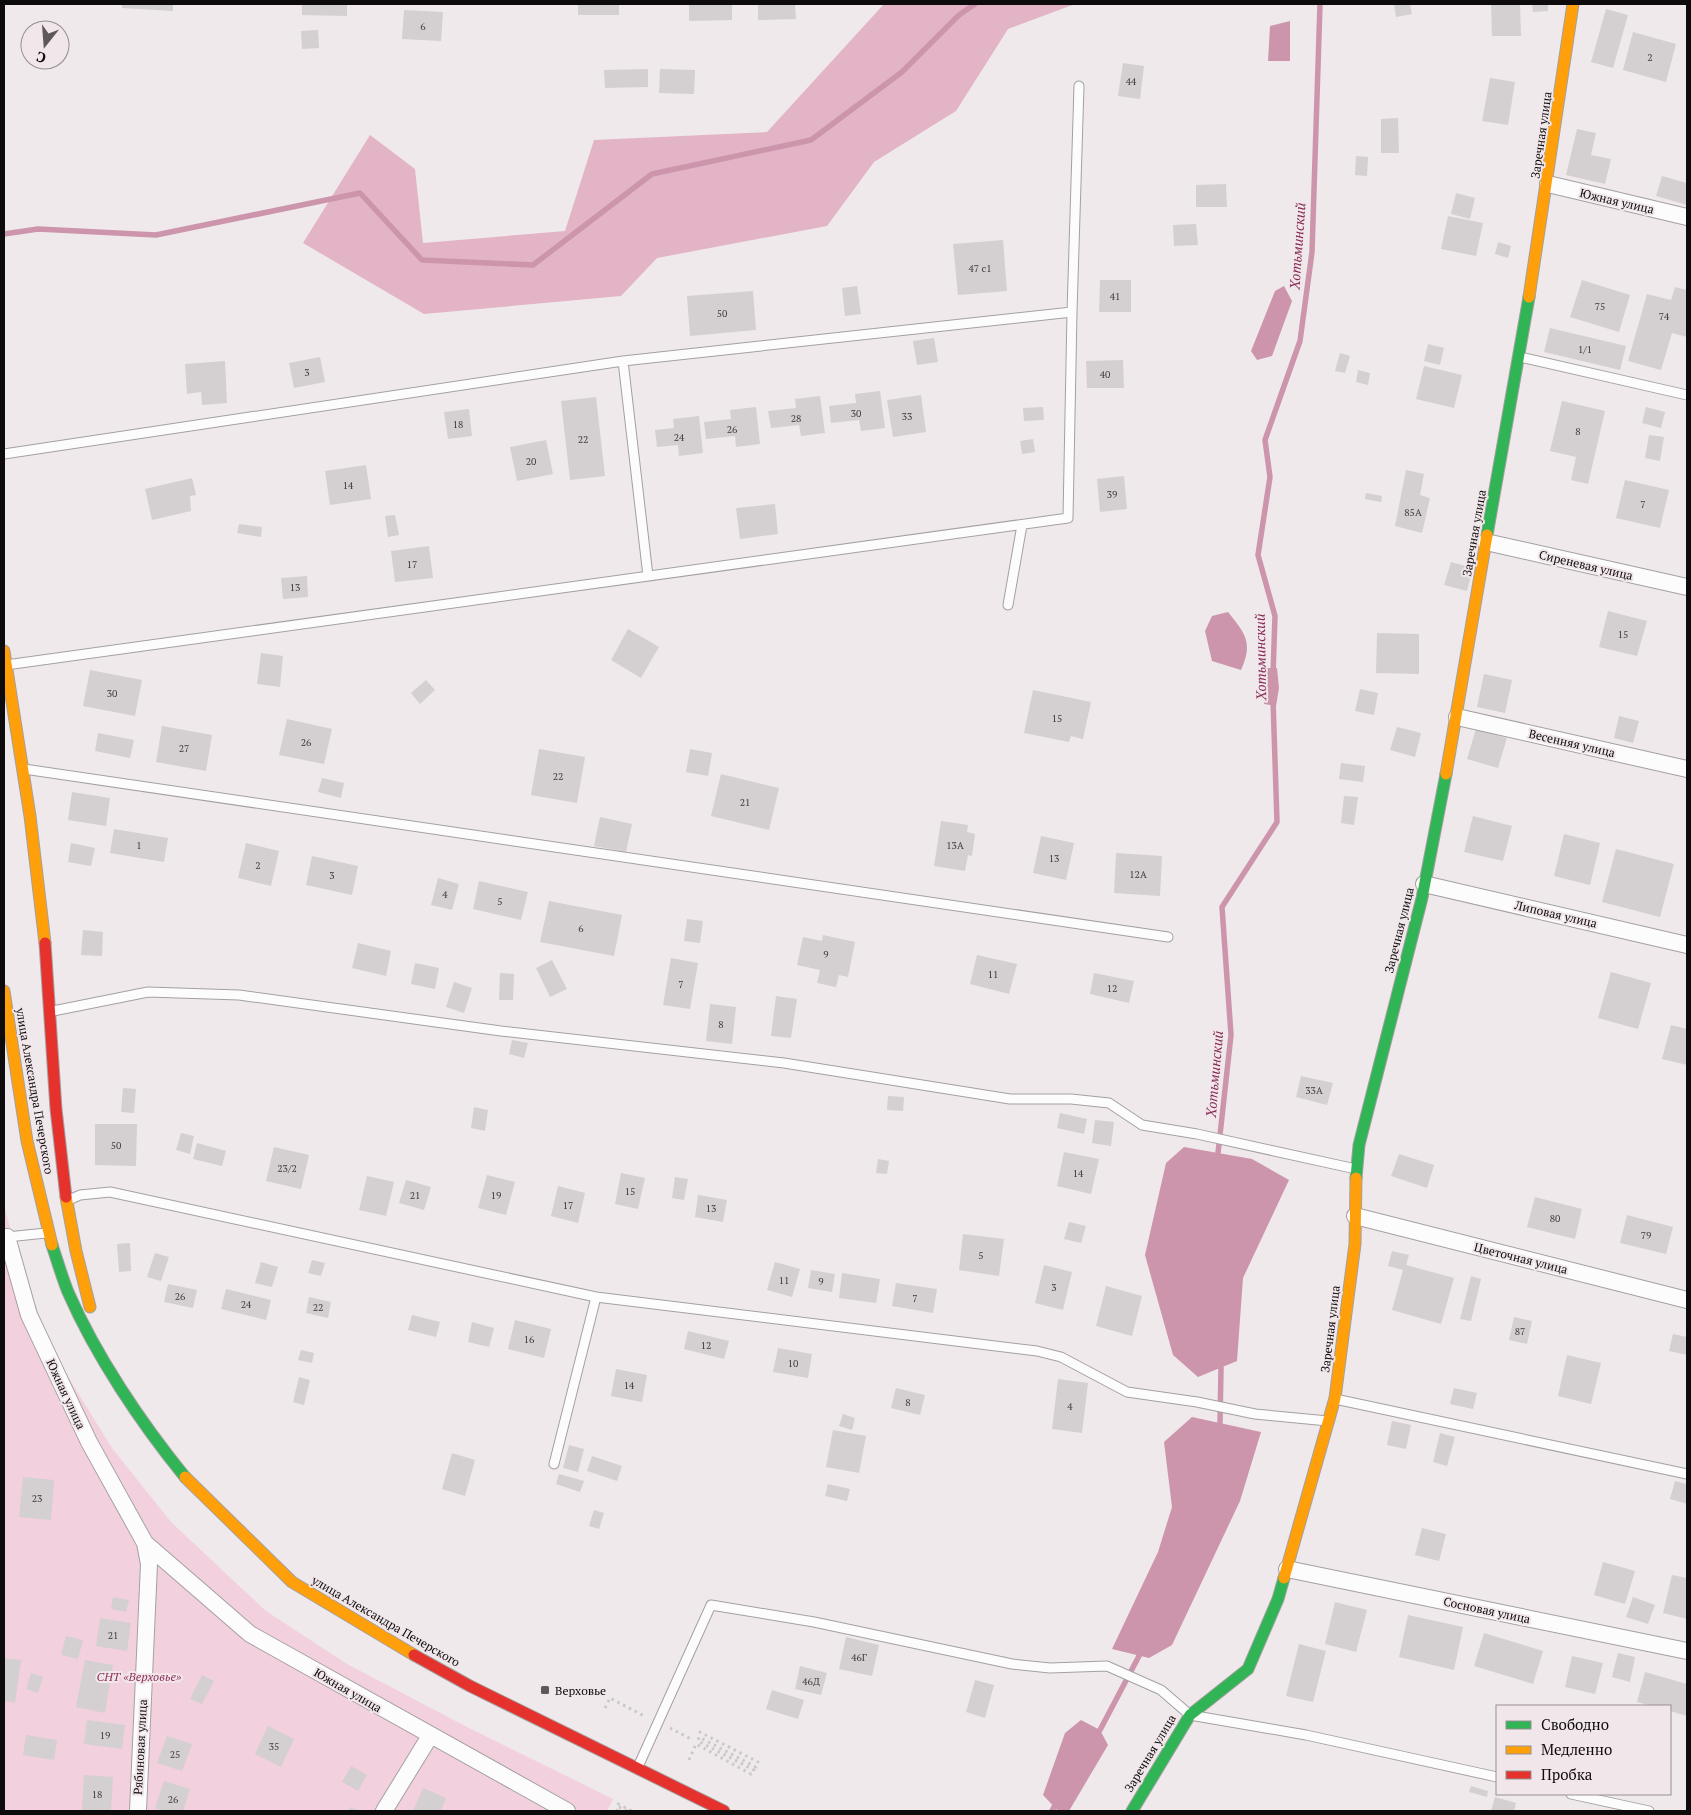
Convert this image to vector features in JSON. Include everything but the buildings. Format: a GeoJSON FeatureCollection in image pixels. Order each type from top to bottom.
{"type":"FeatureCollection","features":[{"type":"Feature","properties":{"kind":"street","name":"Заречная улица"},"geometry":{"type":"LineString","coordinates":[[1132,1811],[1190,1715],[1248,1669],[1278,1598],[1335,1398],[1355,1244],[1354,1194],[1359,1145],[1424,884],[1457,717],[1486,542],[1520,357],[1548,184],[1573,4]]}},
{"type":"Feature","properties":{"kind":"street","name":"Южная улица"},"geometry":{"type":"LineString","coordinates":[[1548,184],[1687,218]]}},
{"type":"Feature","properties":{"kind":"street","name":"Сиреневая улица"},"geometry":{"type":"LineString","coordinates":[[1486,542],[1687,587]]}},
{"type":"Feature","properties":{"kind":"street"},"geometry":{"type":"LineString","coordinates":[[4,651],[24,768],[51,1012],[54,1079],[66,1201],[77,1266],[110,1371]]}},
{"type":"Feature","properties":{"kind":"street","name":"Весенняя улица"},"geometry":{"type":"LineString","coordinates":[[1457,717],[1687,769]]}},
{"type":"Feature","properties":{"kind":"street","name":"Липовая улица"},"geometry":{"type":"LineString","coordinates":[[1424,884],[1687,945]]}},
{"type":"Feature","properties":{"kind":"street","name":"улица Александра Печерского"},"geometry":{"type":"LineString","coordinates":[[4,991],[6,1021],[27,1141],[48,1232],[68,1292],[110,1371],[155,1440],[195,1489],[292,1582],[374,1633],[470,1686],[724,1811]]}},
{"type":"Feature","properties":{"kind":"street","name":"Цветочная улица"},"geometry":{"type":"LineString","coordinates":[[1355,1216],[1687,1300]]}},
{"type":"Feature","properties":{"kind":"street","name":"Южная улица"},"geometry":{"type":"LineString","coordinates":[[5,1237],[29,1315],[88,1442],[146,1543],[250,1634],[430,1736],[568,1811]]}},
{"type":"Feature","properties":{"kind":"street","name":"Южная улица"},"geometry":{"type":"LineString","coordinates":[[146,1543],[148,1564]]}},
{"type":"Feature","properties":{"kind":"street","name":"Рябиновая улица"},"geometry":{"type":"LineString","coordinates":[[138,1811],[148,1564]]}},
{"type":"Feature","properties":{"kind":"street","name":"Сосновая улица"},"geometry":{"type":"LineString","coordinates":[[1287,1569],[1687,1651]]}},
{"type":"Feature","properties":{"kind":"street"},"geometry":{"type":"LineString","coordinates":[[384,1811],[430,1736]]}},
{"type":"Feature","properties":{"kind":"lane"},"geometry":{"type":"LineString","coordinates":[[6,665],[1068,518],[1079,86]]}},
{"type":"Feature","properties":{"kind":"lane"},"geometry":{"type":"LineString","coordinates":[[4,454],[623,361],[1072,312]]}},
{"type":"Feature","properties":{"kind":"lane"},"geometry":{"type":"LineString","coordinates":[[1520,357],[1687,396]]}},
{"type":"Feature","properties":{"kind":"lane"},"geometry":{"type":"LineString","coordinates":[[623,361],[648,576]]}},
{"type":"Feature","properties":{"kind":"lane"},"geometry":{"type":"LineString","coordinates":[[1008,604],[1022,525]]}},
{"type":"Feature","properties":{"kind":"lane"},"geometry":{"type":"LineString","coordinates":[[24,768],[1168,937]]}},
{"type":"Feature","properties":{"kind":"lane"},"geometry":{"type":"LineString","coordinates":[[51,1012],[148,992],[238,995],[501,1030],[784,1063],[1010,1099],[1071,1099],[1109,1103],[1142,1125],[1197,1134],[1357,1169]]}},
{"type":"Feature","properties":{"kind":"lane"},"geometry":{"type":"LineString","coordinates":[[66,1201],[80,1195],[110,1192],[596,1297],[1037,1351],[1061,1357],[1126,1392],[1197,1402],[1256,1414],[1328,1421]]}},
{"type":"Feature","properties":{"kind":"lane"},"geometry":{"type":"LineString","coordinates":[[5,1237],[48,1232]]}},
{"type":"Feature","properties":{"kind":"lane"},"geometry":{"type":"LineString","coordinates":[[554,1464],[596,1297]]}},
{"type":"Feature","properties":{"kind":"lane"},"geometry":{"type":"LineString","coordinates":[[1335,1398],[1687,1474]]}},
{"type":"Feature","properties":{"kind":"lane"},"geometry":{"type":"LineString","coordinates":[[638,1768],[675,1680],[711,1605],[814,1622],[1012,1664],[1050,1668],[1107,1666],[1161,1690],[1190,1715],[1306,1735],[1496,1778]]}},
{"type":"Feature","properties":{"kind":"lane"},"geometry":{"type":"LineString","coordinates":[[1575,1795],[1649,1811]]}},
{"type":"Feature","properties":{"kind":"path"},"geometry":{"type":"LineString","coordinates":[[606,1708],[610,1698]]}},
{"type":"Feature","properties":{"kind":"path"},"geometry":{"type":"LineString","coordinates":[[689,1760],[696,1744],[751,1774],[754,1770],[698,1741],[700,1737],[756,1767],[758,1762],[696,1730]]}},
{"type":"Feature","properties":{"kind":"path"},"geometry":{"type":"LineString","coordinates":[[627,1811],[617,1806],[618,1804],[632,1811]]}},
{"type":"Feature","properties":{"kind":"path"},"geometry":{"type":"LineString","coordinates":[[618,1811],[616,1808],[623,1811]]}},
{"type":"Feature","properties":{"kind":"green space","name":"СНТ «Верховье»"},"geometry":{"type":"Polygon","coordinates":[[[4,1207],[29,1291],[60,1364],[112,1448],[171,1522],[266,1611],[347,1664],[467,1727],[613,1799],[607,1811],[4,1811],[4,1207]]]}},
{"type":"Feature","properties":{"kind":"shaded area"},"geometry":{"type":"Polygon","coordinates":[[[884,4],[1075,4],[1008,29],[956,111],[874,162],[827,226],[657,258],[621,296],[424,314],[303,243],[370,135],[415,169],[423,243],[565,231],[594,140],[767,132],[884,4]]]}},
{"type":"Feature","properties":{"kind":"shaded area"},"geometry":{"type":"Polygon","coordinates":[[[1290,21],[1290,61],[1268,61],[1270,26],[1290,21]]]}},
{"type":"Feature","properties":{"kind":"shaded area"},"geometry":{"type":"Polygon","coordinates":[[[1284,286],[1292,301],[1272,356],[1257,360],[1251,351],[1275,291],[1284,286]]]}},
{"type":"Feature","properties":{"kind":"shaded area"},"geometry":{"type":"Polygon","coordinates":[[[1228,612],[1246,639],[1247,653],[1241,670],[1212,661],[1205,631],[1212,616],[1228,612]]]}},
{"type":"Feature","properties":{"kind":"shaded area"},"geometry":{"type":"Polygon","coordinates":[[[1267,668],[1277,668],[1279,688],[1276,706],[1264,704],[1267,668]]]}},
{"type":"Feature","properties":{"kind":"shaded area"},"geometry":{"type":"Polygon","coordinates":[[[1184,1147],[1252,1159],[1289,1180],[1243,1278],[1237,1361],[1198,1377],[1173,1355],[1145,1255],[1166,1163],[1184,1147]]]}},
{"type":"Feature","properties":{"kind":"shaded area"},"geometry":{"type":"Polygon","coordinates":[[[1192,1417],[1261,1432],[1240,1501],[1172,1645],[1149,1658],[1112,1649],[1158,1552],[1172,1507],[1164,1442],[1192,1417]]]}},
{"type":"Feature","properties":{"kind":"shaded area"},"geometry":{"type":"Polygon","coordinates":[[[1081,1720],[1100,1730],[1108,1745],[1069,1811],[1058,1811],[1043,1795],[1065,1733],[1081,1720]]]}},
{"type":"Feature","properties":{"kind":"waterway"},"geometry":{"type":"LineString","coordinates":[[4,234],[38,229],[156,235],[360,193],[422,260],[533,265],[652,174],[811,140],[902,72],[959,15],[975,4]]}},
{"type":"Feature","properties":{"kind":"waterway","name":"Хотьминский"},"geometry":{"type":"LineString","coordinates":[[1273,675],[1275,616],[1258,555],[1270,477],[1265,440],[1300,341],[1312,252],[1320,4]]}},
{"type":"Feature","properties":{"kind":"waterway","name":"Хотьминский"},"geometry":{"type":"LineString","coordinates":[[1218,1153],[1231,1035],[1222,907],[1277,822],[1273,699]]}},
{"type":"Feature","properties":{"kind":"waterway","name":"Хотьминский"},"geometry":{"type":"LineString","coordinates":[[1220,1423],[1221,1368]]}},
{"type":"Feature","properties":{"kind":"waterway","name":"Хотьминский"},"geometry":{"type":"LineString","coordinates":[[1100,1730],[1139,1656]]}},
{"type":"Feature","properties":{"kind":"waterway"},"geometry":{"type":"LineString","coordinates":[[1052,1811],[1054,1807]]}},
{"type":"Feature","properties":{"kind":"traffic: fast"},"geometry":{"type":"LineString","coordinates":[[1487,535],[1529,297]]}},
{"type":"Feature","properties":{"kind":"traffic: fast"},"geometry":{"type":"LineString","coordinates":[[1356,1178],[1359,1145],[1422,898],[1446,774]]}},
{"type":"Feature","properties":{"kind":"traffic: fast"},"geometry":{"type":"LineString","coordinates":[[52,1245],[68,1292],[92,1340],[136,1412],[185,1477]]}},
{"type":"Feature","properties":{"kind":"traffic: fast"},"geometry":{"type":"LineString","coordinates":[[1132,1811],[1190,1715],[1248,1669],[1278,1599],[1284,1578]]}},
{"type":"Feature","properties":{"kind":"traffic: slow"},"geometry":{"type":"LineString","coordinates":[[1529,297],[1573,4]]}},
{"type":"Feature","properties":{"kind":"traffic: slow"},"geometry":{"type":"LineString","coordinates":[[1446,774],[1487,535]]}},
{"type":"Feature","properties":{"kind":"traffic: slow"},"geometry":{"type":"LineString","coordinates":[[4,651],[30,816],[45,943]]}},
{"type":"Feature","properties":{"kind":"traffic: slow"},"geometry":{"type":"LineString","coordinates":[[4,991],[27,1141],[52,1245]]}},
{"type":"Feature","properties":{"kind":"traffic: slow"},"geometry":{"type":"LineString","coordinates":[[1284,1578],[1335,1398],[1355,1244],[1356,1178]]}},
{"type":"Feature","properties":{"kind":"traffic: slow"},"geometry":{"type":"LineString","coordinates":[[66,1197],[76,1251],[90,1307]]}},
{"type":"Feature","properties":{"kind":"traffic: slow"},"geometry":{"type":"LineString","coordinates":[[185,1477],[292,1582],[414,1655]]}},
{"type":"Feature","properties":{"kind":"traffic: jam"},"geometry":{"type":"LineString","coordinates":[[45,943],[56,1109],[66,1197]]}},
{"type":"Feature","properties":{"kind":"traffic: jam"},"geometry":{"type":"LineString","coordinates":[[414,1655],[470,1686],[724,1811]]}},
{"type":"Feature","properties":{"kind":"place","name":"Верховье"},"geometry":{"type":"Point","coordinates":[545,1690]}}]}
